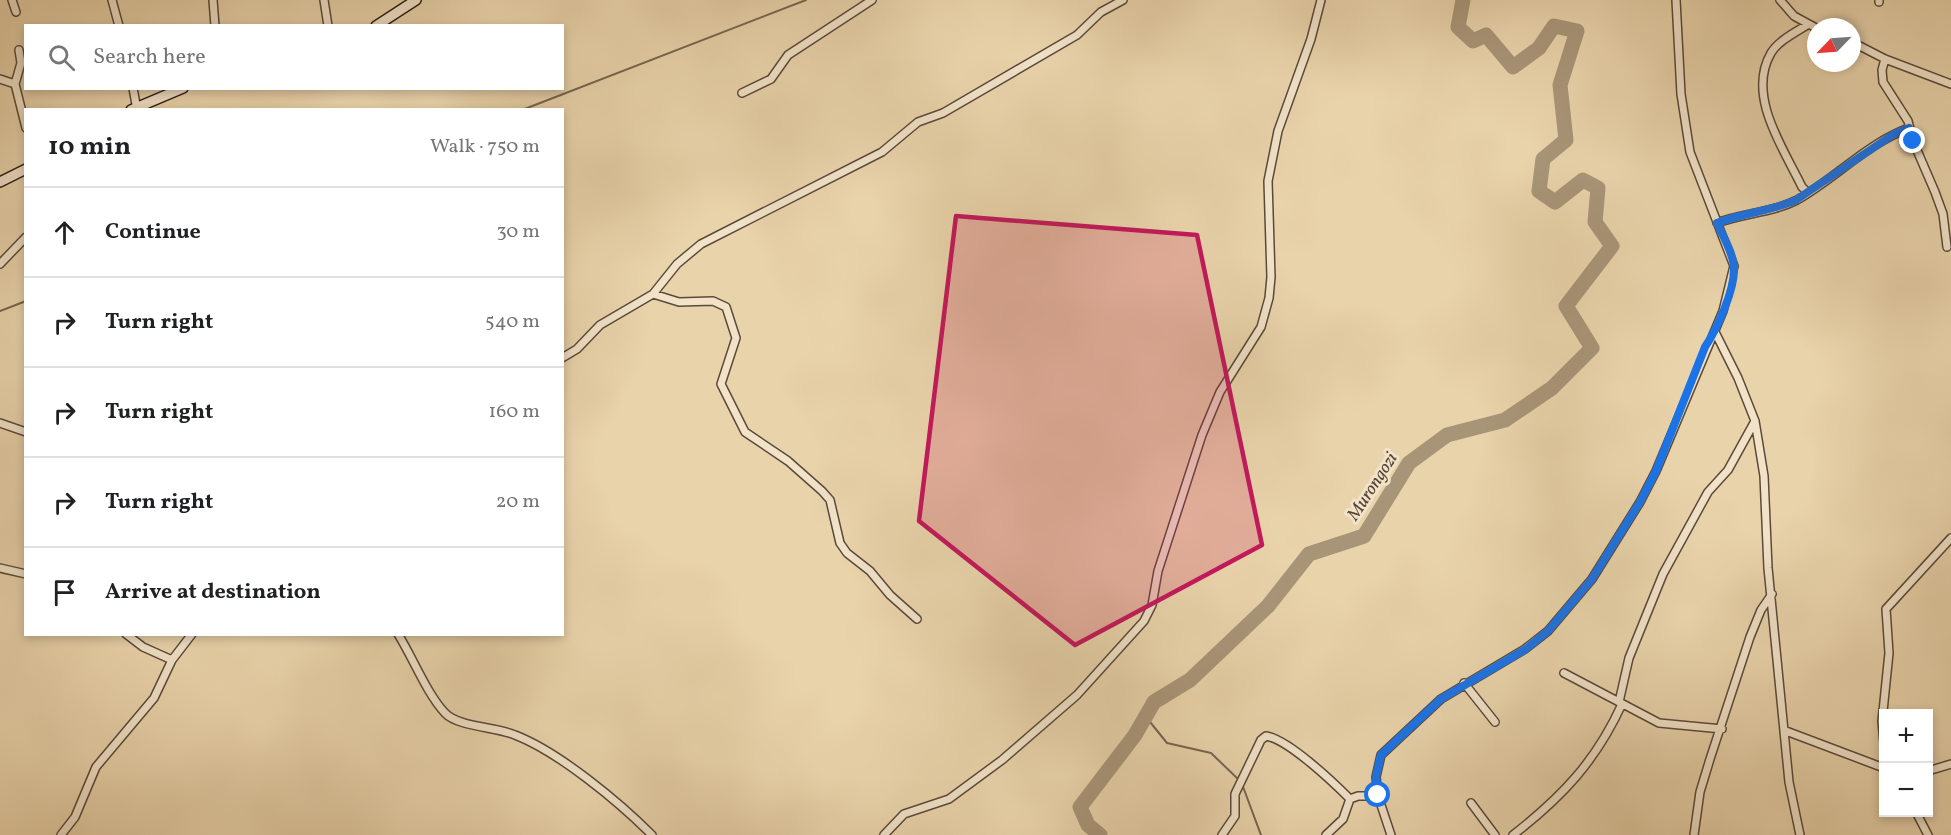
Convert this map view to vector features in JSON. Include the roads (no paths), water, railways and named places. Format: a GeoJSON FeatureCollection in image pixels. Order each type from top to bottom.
{"type":"FeatureCollection","features":[{"type":"Feature","properties":{"kind":"street"},"geometry":{"type":"LineString","coordinates":[[12,0],[16,12]]}},
{"type":"Feature","properties":{"kind":"street"},"geometry":{"type":"LineString","coordinates":[[112,0],[119,24]]}},
{"type":"Feature","properties":{"kind":"street"},"geometry":{"type":"LineString","coordinates":[[213,0],[215,24]]}},
{"type":"Feature","properties":{"kind":"street"},"geometry":{"type":"LineString","coordinates":[[324,0],[328,24]]}},
{"type":"Feature","properties":{"kind":"street"},"geometry":{"type":"LineString","coordinates":[[379,24],[416,0]]}},
{"type":"Feature","properties":{"kind":"street"},"geometry":{"type":"LineString","coordinates":[[742,93],[771,79],[788,55],[872,0]]}},
{"type":"Feature","properties":{"kind":"street"},"geometry":{"type":"LineString","coordinates":[[564,357],[577,349],[600,325],[654,294],[677,264],[701,244],[882,152],[918,122],[943,113],[1077,35],[1101,12],[1123,0]]}},
{"type":"Feature","properties":{"kind":"street"},"geometry":{"type":"LineString","coordinates":[[884,835],[904,814],[949,799],[1002,760],[1077,695],[1144,621],[1152,606],[1158,571],[1202,435],[1220,392],[1261,327],[1269,298],[1271,277],[1268,180],[1278,131],[1311,39],[1321,0]]}},
{"type":"Feature","properties":{"kind":"street"},"geometry":{"type":"LineString","coordinates":[[1391,835],[1378,795],[1376,777],[1381,755],[1441,699],[1464,683],[1526,649],[1548,631],[1592,579],[1640,502],[1656,471],[1705,347],[1715,332],[1730,289],[1734,266],[1695,170],[1687,134],[1681,94],[1676,0]]}},
{"type":"Feature","properties":{"kind":"street"},"geometry":{"type":"LineString","coordinates":[[1780,0],[1794,15],[1807,24],[1771,52],[1763,81],[1770,121],[1802,187],[1808,193]]}},
{"type":"Feature","properties":{"kind":"street"},"geometry":{"type":"LineString","coordinates":[[1861,47],[1885,59],[1951,84]]}},
{"type":"Feature","properties":{"kind":"street"},"geometry":{"type":"LineString","coordinates":[[19,50],[21,63],[15,84],[24,120]]}},
{"type":"Feature","properties":{"kind":"street"},"geometry":{"type":"LineString","coordinates":[[1885,59],[1882,70],[1883,82],[1908,121],[1943,214],[1947,247]]}},
{"type":"Feature","properties":{"kind":"street"},"geometry":{"type":"LineString","coordinates":[[0,80],[15,84]]}},
{"type":"Feature","properties":{"kind":"street"},"geometry":{"type":"LineString","coordinates":[[133,90],[135,108],[178,90]]}},
{"type":"Feature","properties":{"kind":"street"},"geometry":{"type":"LineString","coordinates":[[1717,223],[1739,214],[1780,207],[1808,193],[1886,138],[1909,128]]}},
{"type":"Feature","properties":{"kind":"street"},"geometry":{"type":"LineString","coordinates":[[0,182],[24,170]]}},
{"type":"Feature","properties":{"kind":"street"},"geometry":{"type":"LineString","coordinates":[[0,264],[24,239]]}},
{"type":"Feature","properties":{"kind":"street"},"geometry":{"type":"LineString","coordinates":[[654,294],[679,302],[713,301],[726,307],[736,338],[721,384],[745,432],[788,461],[822,490],[830,500],[840,543],[847,553],[870,571],[890,595],[917,620]]}},
{"type":"Feature","properties":{"kind":"street"},"geometry":{"type":"LineString","coordinates":[[1715,332],[1742,386],[1755,421],[1764,476],[1779,684],[1786,731],[1789,782],[1800,835]]}},
{"type":"Feature","properties":{"kind":"street"},"geometry":{"type":"LineString","coordinates":[[1514,835],[1560,796],[1581,774],[1610,729],[1621,703],[1629,658],[1663,574],[1707,492],[1728,470],[1755,421]]}},
{"type":"Feature","properties":{"kind":"street"},"geometry":{"type":"LineString","coordinates":[[0,423],[24,431]]}},
{"type":"Feature","properties":{"kind":"street"},"geometry":{"type":"LineString","coordinates":[[1883,709],[1889,653],[1886,609],[1951,538]]}},
{"type":"Feature","properties":{"kind":"street"},"geometry":{"type":"LineString","coordinates":[[0,568],[24,574]]}},
{"type":"Feature","properties":{"kind":"street"},"geometry":{"type":"LineString","coordinates":[[1694,835],[1700,792],[1750,637],[1761,610],[1772,594]]}},
{"type":"Feature","properties":{"kind":"street"},"geometry":{"type":"LineString","coordinates":[[128,636],[142,647],[171,660]]}},
{"type":"Feature","properties":{"kind":"street"},"geometry":{"type":"LineString","coordinates":[[61,835],[75,817],[96,767],[154,698],[171,660],[190,636]]}},
{"type":"Feature","properties":{"kind":"street"},"geometry":{"type":"LineString","coordinates":[[399,636],[434,697],[450,718],[516,735],[526,740],[592,783],[627,810],[652,835]]}},
{"type":"Feature","properties":{"kind":"street"},"geometry":{"type":"LineString","coordinates":[[1564,673],[1665,725],[1722,729]]}},
{"type":"Feature","properties":{"kind":"street"},"geometry":{"type":"LineString","coordinates":[[1464,683],[1495,722]]}},
{"type":"Feature","properties":{"kind":"street"},"geometry":{"type":"LineString","coordinates":[[1786,731],[1879,766]]}},
{"type":"Feature","properties":{"kind":"street"},"geometry":{"type":"LineString","coordinates":[[1222,835],[1234,816],[1235,794],[1266,736],[1282,742],[1329,778],[1350,800]]}},
{"type":"Feature","properties":{"kind":"street"},"geometry":{"type":"LineString","coordinates":[[1933,770],[1951,764]]}},
{"type":"Feature","properties":{"kind":"street"},"geometry":{"type":"LineString","coordinates":[[1326,835],[1343,819],[1350,800],[1358,796],[1378,795]]}},
{"type":"Feature","properties":{"kind":"street"},"geometry":{"type":"LineString","coordinates":[[1472,803],[1495,835]]}},
{"type":"Feature","properties":{"kind":"street"},"geometry":{"type":"LineString","coordinates":[[1918,817],[1928,835]]}},
{"type":"Feature","properties":{"kind":"waterway"},"geometry":{"type":"LineString","coordinates":[[527,108],[806,0]]}},
{"type":"Feature","properties":{"kind":"waterway","name":"Murongozi"},"geometry":{"type":"LineString","coordinates":[[1100,835],[1088,825],[1080,807],[1135,735],[1154,702],[1190,680],[1268,606],[1309,554],[1364,536],[1409,463],[1447,435],[1505,420],[1552,388],[1592,348],[1566,306],[1612,246],[1595,222],[1598,188],[1583,180],[1555,202],[1539,191],[1543,159],[1566,140],[1560,85],[1577,31],[1554,26],[1539,48],[1513,67],[1486,35],[1473,41],[1458,27],[1463,0]]}},
{"type":"Feature","properties":{"kind":"waterway"},"geometry":{"type":"LineString","coordinates":[[0,311],[24,302]]}},
{"type":"Feature","properties":{"kind":"waterway"},"geometry":{"type":"LineString","coordinates":[[1146,717],[1167,743],[1211,753],[1239,780]]}},
{"type":"Feature","properties":{"kind":"waterway"},"geometry":{"type":"LineString","coordinates":[[1242,784],[1261,835]]}}]}
